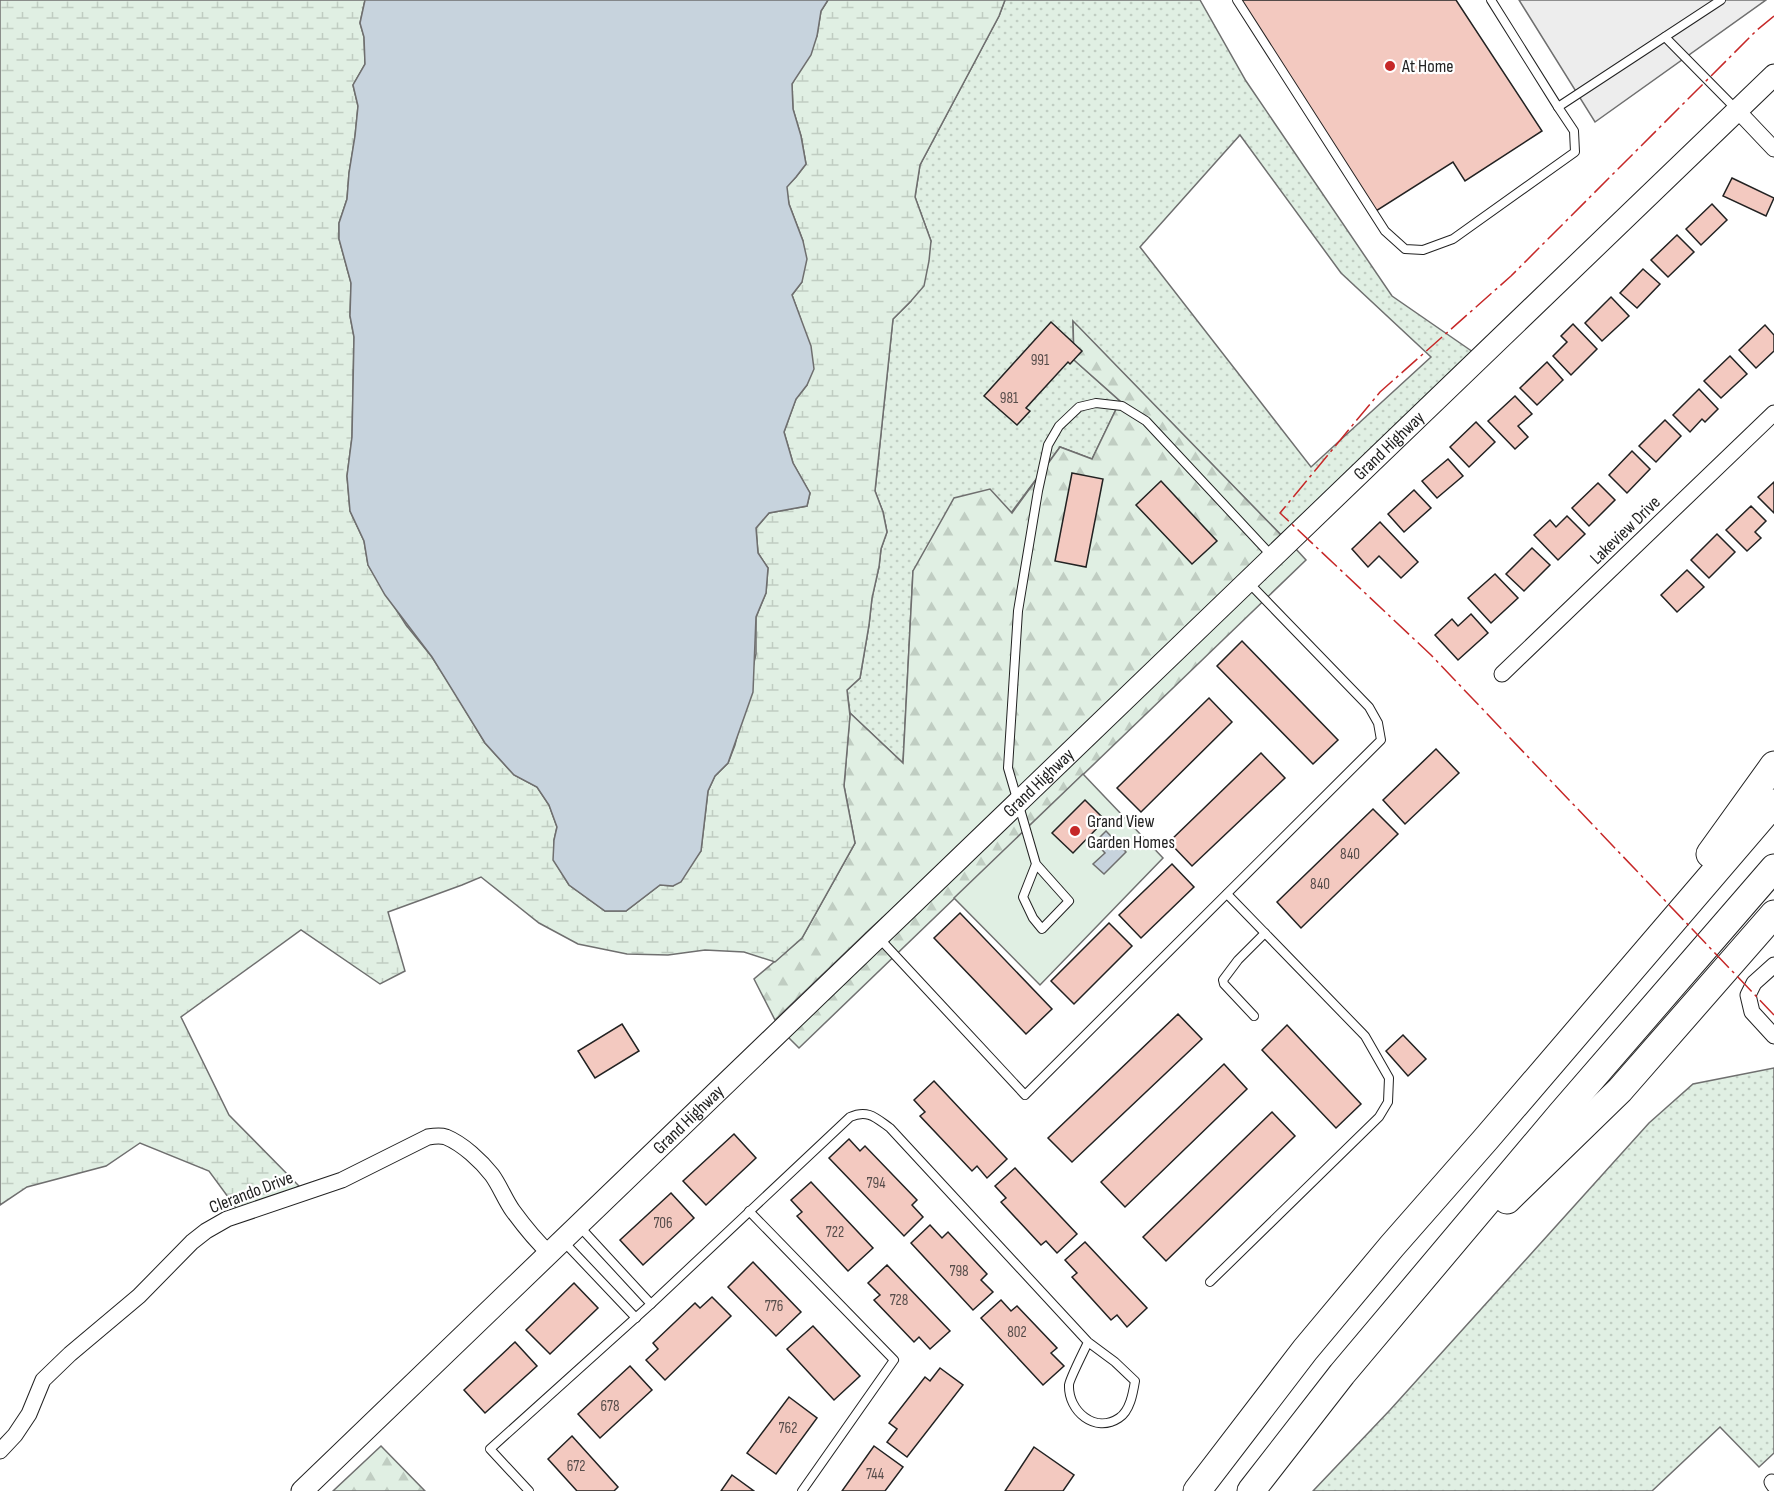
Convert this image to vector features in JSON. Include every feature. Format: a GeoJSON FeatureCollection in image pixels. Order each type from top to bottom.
{"type":"FeatureCollection","features":[{"type":"Feature","properties":{"kind":"highway"},"geometry":{"type":"LineString","coordinates":[[1610,995],[1774,765]]}},
{"type":"Feature","properties":{"kind":"highway"},"geometry":{"type":"LineString","coordinates":[[1197,1491],[1312,1341],[1392,1245],[1486,1139],[1774,803]]}},
{"type":"Feature","properties":{"kind":"highway"},"geometry":{"type":"LineString","coordinates":[[1251,1491],[1341,1374],[1546,1131],[1774,868]]}},
{"type":"Feature","properties":{"kind":"highway"},"geometry":{"type":"LineString","coordinates":[[1424,1276],[1536,1173],[1620,1089],[1774,914]]}},
{"type":"Feature","properties":{"kind":"street","name":"Grand Highway"},"geometry":{"type":"LineString","coordinates":[[302,1491],[1774,75]]}},
{"type":"Feature","properties":{"kind":"street"},"geometry":{"type":"LineString","coordinates":[[1737,110],[1774,149]]}},
{"type":"Feature","properties":{"kind":"street","name":"Lakeview Drive"},"geometry":{"type":"LineString","coordinates":[[1502,674],[1774,413]]}},
{"type":"Feature","properties":{"kind":"street"},"geometry":{"type":"LineString","coordinates":[[1774,965],[1754,983],[1748,995],[1752,1012],[1774,1036]]}},
{"type":"Feature","properties":{"kind":"street","name":"Clerando Drive"},"geometry":{"type":"LineString","coordinates":[[0,1452],[29,1414],[43,1380],[139,1296],[192,1242],[206,1231],[227,1219],[342,1180],[428,1137],[438,1135],[446,1137],[479,1161],[492,1176],[533,1239],[556,1247]]}},
{"type":"Feature","properties":{"kind":"lane"},"geometry":{"type":"LineString","coordinates":[[1236,0],[1385,231],[1405,249],[1423,250],[1453,239],[1575,152],[1574,130],[1491,0]]}},
{"type":"Feature","properties":{"kind":"lane"},"geometry":{"type":"LineString","coordinates":[[1558,107],[1721,0]]}},
{"type":"Feature","properties":{"kind":"lane"},"geometry":{"type":"LineString","coordinates":[[1665,37],[1737,110]]}},
{"type":"Feature","properties":{"kind":"lane"},"geometry":{"type":"LineString","coordinates":[[1036,864],[1023,897],[1033,918],[1042,929],[1069,901],[1036,864],[1008,768],[1018,611],[1048,445],[1059,426],[1079,407],[1096,403],[1122,406],[1146,421],[1273,556]]}},
{"type":"Feature","properties":{"kind":"lane"},"geometry":{"type":"LineString","coordinates":[[878,937],[1025,1095],[1381,740],[1378,723],[1369,707],[1247,582]]}},
{"type":"Feature","properties":{"kind":"lane"},"geometry":{"type":"LineString","coordinates":[[1210,1282],[1379,1117],[1388,1101],[1389,1078],[1365,1036],[1227,894]]}},
{"type":"Feature","properties":{"kind":"lane"},"geometry":{"type":"LineString","coordinates":[[1254,1016],[1223,980],[1238,960],[1265,933]]}},
{"type":"Feature","properties":{"kind":"lane"},"geometry":{"type":"LineString","coordinates":[[529,1491],[490,1449],[636,1318],[850,1117],[858,1113],[872,1115],[890,1128],[1088,1342],[1115,1362],[1135,1381],[1132,1397],[1120,1417],[1106,1424],[1088,1420],[1073,1406],[1069,1383],[1088,1342]]}},
{"type":"Feature","properties":{"kind":"lane"},"geometry":{"type":"LineString","coordinates":[[748,1211],[894,1360],[802,1491]]}},
{"type":"Feature","properties":{"kind":"lane"},"geometry":{"type":"LineString","coordinates":[[578,1225],[651,1304]]}},
{"type":"Feature","properties":{"kind":"lane"},"geometry":{"type":"LineString","coordinates":[[556,1247],[636,1318]]}},
{"type":"Feature","properties":{"kind":"green space"},"geometry":{"type":"Polygon","coordinates":[[[0,0],[365,0],[360,23],[364,37],[365,64],[353,85],[358,106],[355,136],[347,199],[339,223],[339,239],[351,283],[350,316],[354,337],[352,437],[347,476],[350,511],[364,541],[368,565],[406,625],[432,657],[485,743],[514,775],[537,787],[549,805],[557,827],[554,840],[554,860],[569,885],[605,911],[626,911],[660,885],[673,886],[701,851],[708,791],[715,776],[728,763],[735,745],[756,654],[756,617],[766,593],[768,568],[758,553],[756,528],[769,513],[807,506],[810,493],[793,463],[784,432],[796,399],[807,385],[801,320],[792,295],[802,282],[803,241],[789,204],[786,187],[806,164],[793,109],[792,84],[817,36],[821,11],[828,0],[1005,0],[999,16],[920,165],[915,197],[931,241],[929,261],[924,286],[893,319],[875,491],[887,532],[881,549],[860,678],[847,690],[850,716],[844,786],[855,843],[802,938],[775,962],[744,952],[705,950],[668,955],[627,954],[578,944],[539,923],[481,877],[388,912],[405,971],[380,984],[301,930],[181,1017],[229,1115],[299,1186],[245,1220],[209,1171],[140,1143],[106,1166],[27,1187],[0,1205],[0,0]]]}},
{"type":"Feature","properties":{"kind":"green space"},"geometry":{"type":"Polygon","coordinates":[[[1005,0],[1200,0],[1246,81],[1392,296],[1473,352],[1282,536],[1073,322],[1074,360],[1120,401],[1092,459],[1060,447],[1011,513],[913,571],[903,763],[850,713],[847,690],[860,678],[881,549],[887,532],[875,491],[893,319],[911,301],[931,241],[915,197],[920,165],[999,16],[1005,0]],[[1240,135],[1140,247],[1311,467],[1431,357],[1341,273],[1240,135]]]}},
{"type":"Feature","properties":{"kind":"green space"},"geometry":{"type":"Polygon","coordinates":[[[1073,321],[1282,536],[974,834],[775,1020],[754,979],[802,938],[855,843],[844,786],[850,713],[903,763],[913,571],[954,498],[990,489],[1012,513],[1060,447],[1092,459],[1120,401],[1074,360],[1073,321]]]}},
{"type":"Feature","properties":{"kind":"green space"},"geometry":{"type":"Polygon","coordinates":[[[1295,548],[1306,560],[799,1048],[785,1034],[1295,548]]]}},
{"type":"Feature","properties":{"kind":"green space"},"geometry":{"type":"Polygon","coordinates":[[[1083,774],[1163,858],[1040,985],[954,898],[1083,774]]]}},
{"type":"Feature","properties":{"kind":"green space"},"geometry":{"type":"Polygon","coordinates":[[[1774,1068],[1774,1453],[1759,1467],[1720,1427],[1652,1491],[1313,1491],[1390,1410],[1649,1123],[1693,1084],[1774,1068]]]}},
{"type":"Feature","properties":{"kind":"green space"},"geometry":{"type":"Polygon","coordinates":[[[381,1446],[425,1491],[333,1491],[381,1446]]]}},
{"type":"Feature","properties":{"kind":"shaded area"},"geometry":{"type":"Polygon","coordinates":[[[365,0],[828,0],[821,11],[811,55],[792,84],[793,109],[806,164],[787,187],[789,204],[807,259],[802,282],[792,295],[811,346],[814,369],[807,385],[796,399],[784,432],[793,463],[810,493],[807,506],[769,513],[756,528],[758,553],[768,568],[766,593],[756,617],[753,692],[728,763],[715,776],[708,791],[701,851],[681,882],[673,886],[660,885],[626,911],[605,911],[569,885],[553,860],[557,827],[549,805],[537,787],[514,775],[485,743],[432,657],[385,595],[368,565],[364,541],[350,511],[347,476],[352,437],[354,337],[350,316],[351,283],[339,239],[339,223],[347,199],[355,136],[358,106],[353,85],[365,64],[364,37],[360,23],[365,0]]]}},
{"type":"Feature","properties":{"kind":"shaded area"},"geometry":{"type":"Polygon","coordinates":[[[1519,0],[1766,0],[1595,122],[1519,0]]]}},
{"type":"Feature","properties":{"kind":"shaded area"},"geometry":{"type":"Polygon","coordinates":[[[1106,831],[1126,852],[1104,874],[1093,864],[1105,853],[1095,842],[1106,831]]]}},
{"type":"Feature","properties":{"kind":"building","name":"At Home"},"geometry":{"type":"Polygon","coordinates":[[[1238,0],[1456,0],[1542,131],[1465,181],[1453,162],[1376,211],[1238,0]]]}},
{"type":"Feature","properties":{"kind":"building"},"geometry":{"type":"Polygon","coordinates":[[[1732,178],[1774,198],[1766,216],[1723,196],[1732,178]]]}},
{"type":"Feature","properties":{"kind":"building"},"geometry":{"type":"Polygon","coordinates":[[[1712,204],[1727,220],[1701,245],[1686,229],[1712,204]]]}},
{"type":"Feature","properties":{"kind":"building"},"geometry":{"type":"Polygon","coordinates":[[[1677,235],[1694,252],[1668,277],[1651,260],[1677,235]]]}},
{"type":"Feature","properties":{"kind":"building"},"geometry":{"type":"Polygon","coordinates":[[[1643,269],[1660,284],[1637,308],[1620,293],[1643,269]]]}},
{"type":"Feature","properties":{"kind":"building"},"geometry":{"type":"Polygon","coordinates":[[[1611,297],[1629,316],[1602,341],[1585,323],[1611,297]]]}},
{"type":"Feature","properties":{"kind":"building"},"geometry":{"type":"Polygon","coordinates":[[[1051,322],[1082,351],[1070,364],[1068,362],[1026,408],[1030,411],[1017,425],[984,396],[1051,322]]]}},
{"type":"Feature","properties":{"kind":"building"},"geometry":{"type":"Polygon","coordinates":[[[1573,324],[1597,349],[1571,375],[1553,356],[1567,342],[1561,336],[1573,324]]]}},
{"type":"Feature","properties":{"kind":"building"},"geometry":{"type":"Polygon","coordinates":[[[1765,325],[1774,335],[1774,351],[1756,368],[1739,350],[1765,325]]]}},
{"type":"Feature","properties":{"kind":"building"},"geometry":{"type":"Polygon","coordinates":[[[1730,356],[1747,374],[1721,398],[1704,381],[1730,356]]]}},
{"type":"Feature","properties":{"kind":"building"},"geometry":{"type":"Polygon","coordinates":[[[1547,362],[1563,380],[1537,405],[1520,388],[1547,362]]]}},
{"type":"Feature","properties":{"kind":"building"},"geometry":{"type":"Polygon","coordinates":[[[1699,389],[1718,409],[1705,422],[1702,419],[1690,432],[1673,415],[1699,389]]]}},
{"type":"Feature","properties":{"kind":"building"},"geometry":{"type":"Polygon","coordinates":[[[1515,396],[1532,414],[1518,426],[1528,437],[1515,449],[1488,421],[1515,396]]]}},
{"type":"Feature","properties":{"kind":"building"},"geometry":{"type":"Polygon","coordinates":[[[1665,420],[1681,436],[1656,462],[1639,446],[1665,420]]]}},
{"type":"Feature","properties":{"kind":"building"},"geometry":{"type":"Polygon","coordinates":[[[1476,422],[1495,442],[1469,467],[1450,447],[1476,422]]]}},
{"type":"Feature","properties":{"kind":"building"},"geometry":{"type":"Polygon","coordinates":[[[1632,451],[1650,469],[1627,493],[1609,475],[1632,451]]]}},
{"type":"Feature","properties":{"kind":"building"},"geometry":{"type":"Polygon","coordinates":[[[1448,459],[1463,476],[1437,498],[1422,481],[1448,459]]]}},
{"type":"Feature","properties":{"kind":"building"},"geometry":{"type":"Polygon","coordinates":[[[1072,473],[1103,479],[1086,567],[1055,561],[1072,473]]]}},
{"type":"Feature","properties":{"kind":"building"},"geometry":{"type":"Polygon","coordinates":[[[1161,481],[1217,541],[1192,564],[1136,505],[1161,481]]]}},
{"type":"Feature","properties":{"kind":"building"},"geometry":{"type":"Polygon","coordinates":[[[1774,482],[1774,513],[1758,497],[1774,482]]]}},
{"type":"Feature","properties":{"kind":"building"},"geometry":{"type":"Polygon","coordinates":[[[1598,483],[1615,500],[1589,526],[1572,508],[1598,483]]]}},
{"type":"Feature","properties":{"kind":"building"},"geometry":{"type":"Polygon","coordinates":[[[1414,490],[1431,508],[1404,532],[1388,514],[1414,490]]]}},
{"type":"Feature","properties":{"kind":"building"},"geometry":{"type":"Polygon","coordinates":[[[1751,506],[1766,521],[1755,532],[1761,538],[1747,551],[1726,530],[1751,506]]]}},
{"type":"Feature","properties":{"kind":"building"},"geometry":{"type":"Polygon","coordinates":[[[1567,516],[1585,534],[1558,560],[1534,535],[1550,520],[1556,527],[1567,516]]]}},
{"type":"Feature","properties":{"kind":"building"},"geometry":{"type":"Polygon","coordinates":[[[1380,522],[1418,562],[1401,578],[1379,556],[1368,567],[1352,549],[1380,522]]]}},
{"type":"Feature","properties":{"kind":"building"},"geometry":{"type":"Polygon","coordinates":[[[1717,534],[1735,552],[1709,578],[1691,560],[1717,534]]]}},
{"type":"Feature","properties":{"kind":"building"},"geometry":{"type":"Polygon","coordinates":[[[1532,548],[1550,565],[1524,591],[1506,574],[1532,548]]]}},
{"type":"Feature","properties":{"kind":"building"},"geometry":{"type":"Polygon","coordinates":[[[1687,570],[1704,587],[1677,612],[1661,595],[1687,570]]]}},
{"type":"Feature","properties":{"kind":"building"},"geometry":{"type":"Polygon","coordinates":[[[1495,574],[1518,598],[1491,623],[1468,598],[1495,574]]]}},
{"type":"Feature","properties":{"kind":"building"},"geometry":{"type":"Polygon","coordinates":[[[1471,614],[1488,633],[1458,660],[1435,635],[1452,619],[1458,626],[1471,614]]]}},
{"type":"Feature","properties":{"kind":"building"},"geometry":{"type":"Polygon","coordinates":[[[1242,641],[1338,740],[1313,764],[1217,666],[1242,641]]]}},
{"type":"Feature","properties":{"kind":"building"},"geometry":{"type":"Polygon","coordinates":[[[1209,698],[1232,722],[1141,812],[1117,788],[1209,698]]]}},
{"type":"Feature","properties":{"kind":"building"},"geometry":{"type":"Polygon","coordinates":[[[1436,749],[1459,773],[1405,824],[1383,800],[1436,749]]]}},
{"type":"Feature","properties":{"kind":"building"},"geometry":{"type":"Polygon","coordinates":[[[1261,753],[1285,778],[1192,866],[1169,842],[1261,753]]]}},
{"type":"Feature","properties":{"kind":"building"},"geometry":{"type":"Polygon","coordinates":[[[1085,800],[1105,820],[1073,853],[1052,833],[1085,800]]]}},
{"type":"Feature","properties":{"kind":"building"},"geometry":{"type":"Polygon","coordinates":[[[1373,809],[1398,834],[1301,928],[1277,902],[1373,809]]]}},
{"type":"Feature","properties":{"kind":"building"},"geometry":{"type":"Polygon","coordinates":[[[1172,864],[1194,887],[1141,938],[1119,915],[1172,864]]]}},
{"type":"Feature","properties":{"kind":"building"},"geometry":{"type":"Polygon","coordinates":[[[960,913],[1052,1009],[1026,1034],[934,938],[960,913]]]}},
{"type":"Feature","properties":{"kind":"building"},"geometry":{"type":"Polygon","coordinates":[[[1109,923],[1132,946],[1074,1004],[1051,981],[1109,923]]]}},
{"type":"Feature","properties":{"kind":"building"},"geometry":{"type":"Polygon","coordinates":[[[1178,1014],[1202,1039],[1072,1162],[1048,1138],[1178,1014]]]}},
{"type":"Feature","properties":{"kind":"building"},"geometry":{"type":"Polygon","coordinates":[[[622,1024],[639,1051],[595,1078],[578,1051],[622,1024]]]}},
{"type":"Feature","properties":{"kind":"building"},"geometry":{"type":"Polygon","coordinates":[[[1287,1025],[1361,1104],[1336,1128],[1262,1050],[1287,1025]]]}},
{"type":"Feature","properties":{"kind":"building"},"geometry":{"type":"Polygon","coordinates":[[[1403,1035],[1426,1059],[1408,1076],[1386,1051],[1403,1035]]]}},
{"type":"Feature","properties":{"kind":"building"},"geometry":{"type":"Polygon","coordinates":[[[1224,1064],[1247,1089],[1125,1207],[1101,1182],[1224,1064]]]}},
{"type":"Feature","properties":{"kind":"building"},"geometry":{"type":"Polygon","coordinates":[[[934,1081],[1007,1159],[987,1178],[977,1166],[972,1171],[920,1116],[925,1112],[914,1100],[934,1081]]]}},
{"type":"Feature","properties":{"kind":"building"},"geometry":{"type":"Polygon","coordinates":[[[1272,1112],[1295,1136],[1166,1261],[1143,1237],[1272,1112]]]}},
{"type":"Feature","properties":{"kind":"building"},"geometry":{"type":"Polygon","coordinates":[[[734,1134],[756,1158],[706,1205],[683,1181],[734,1134]]]}},
{"type":"Feature","properties":{"kind":"building"},"geometry":{"type":"Polygon","coordinates":[[[849,1139],[860,1151],[865,1146],[917,1200],[912,1205],[923,1217],[904,1236],[829,1158],[849,1139]]]}},
{"type":"Feature","properties":{"kind":"building"},"geometry":{"type":"Polygon","coordinates":[[[1015,1168],[1077,1234],[1057,1253],[1046,1241],[1041,1245],[1001,1202],[1006,1198],[995,1186],[1015,1168]]]}},
{"type":"Feature","properties":{"kind":"building"},"geometry":{"type":"Polygon","coordinates":[[[811,1182],[873,1248],[848,1271],[797,1216],[802,1212],[791,1200],[811,1182]]]}},
{"type":"Feature","properties":{"kind":"building"},"geometry":{"type":"Polygon","coordinates":[[[671,1193],[694,1218],[643,1265],[620,1240],[671,1193]]]}},
{"type":"Feature","properties":{"kind":"building"},"geometry":{"type":"Polygon","coordinates":[[[930,1225],[942,1238],[948,1232],[987,1274],[981,1280],[993,1292],[973,1310],[911,1243],[930,1225]]]}},
{"type":"Feature","properties":{"kind":"building"},"geometry":{"type":"Polygon","coordinates":[[[1085,1242],[1147,1308],[1127,1327],[1117,1315],[1111,1320],[1072,1277],[1077,1273],[1065,1260],[1085,1242]]]}},
{"type":"Feature","properties":{"kind":"building"},"geometry":{"type":"Polygon","coordinates":[[[753,1262],[801,1312],[776,1336],[728,1287],[753,1262]]]}},
{"type":"Feature","properties":{"kind":"building"},"geometry":{"type":"Polygon","coordinates":[[[887,1265],[950,1331],[930,1349],[919,1337],[914,1342],[874,1300],[880,1295],[868,1283],[887,1265]]]}},
{"type":"Feature","properties":{"kind":"building"},"geometry":{"type":"Polygon","coordinates":[[[574,1283],[598,1308],[550,1354],[526,1330],[574,1283]]]}},
{"type":"Feature","properties":{"kind":"building"},"geometry":{"type":"Polygon","coordinates":[[[712,1297],[731,1316],[665,1380],[646,1360],[658,1349],[653,1343],[695,1303],[700,1308],[712,1297]]]}},
{"type":"Feature","properties":{"kind":"building"},"geometry":{"type":"Polygon","coordinates":[[[1001,1300],[1011,1311],[1017,1306],[1057,1348],[1051,1353],[1064,1366],[1043,1385],[981,1318],[1001,1300]]]}},
{"type":"Feature","properties":{"kind":"building"},"geometry":{"type":"Polygon","coordinates":[[[813,1326],[860,1376],[834,1400],[787,1349],[813,1326]]]}},
{"type":"Feature","properties":{"kind":"building"},"geometry":{"type":"Polygon","coordinates":[[[515,1342],[537,1366],[485,1413],[464,1390],[515,1342]]]}},
{"type":"Feature","properties":{"kind":"building"},"geometry":{"type":"Polygon","coordinates":[[[630,1366],[652,1390],[600,1438],[578,1414],[630,1366]]]}},
{"type":"Feature","properties":{"kind":"building"},"geometry":{"type":"Polygon","coordinates":[[[940,1368],[963,1385],[907,1457],[887,1442],[897,1429],[889,1423],[925,1377],[930,1381],[940,1368]]]}},
{"type":"Feature","properties":{"kind":"building"},"geometry":{"type":"Polygon","coordinates":[[[789,1397],[817,1418],[776,1474],[747,1453],[789,1397]]]}},
{"type":"Feature","properties":{"kind":"building"},"geometry":{"type":"Polygon","coordinates":[[[572,1436],[618,1487],[614,1491],[577,1491],[548,1459],[572,1436]]]}},
{"type":"Feature","properties":{"kind":"building"},"geometry":{"type":"Polygon","coordinates":[[[874,1446],[903,1467],[885,1491],[842,1491],[874,1446]]]}},
{"type":"Feature","properties":{"kind":"building"},"geometry":{"type":"Polygon","coordinates":[[[1034,1447],[1074,1475],[1063,1491],[1005,1491],[1034,1447]]]}},
{"type":"Feature","properties":{"kind":"building"},"geometry":{"type":"Polygon","coordinates":[[[732,1475],[754,1491],[721,1491],[732,1475]]]}},
{"type":"Feature","properties":{"kind":"power"},"geometry":{"type":"LineString","coordinates":[[1774,16],[1757,30],[1511,276],[1380,392],[1280,513],[1431,655],[1774,1015]]}},
{"type":"Feature","properties":{"kind":"place","name":"At Home"},"geometry":{"type":"Point","coordinates":[1390,66]}},
{"type":"Feature","properties":{"kind":"place","name":"Grand View Garden Homes"},"geometry":{"type":"Point","coordinates":[1075,831]}}]}
